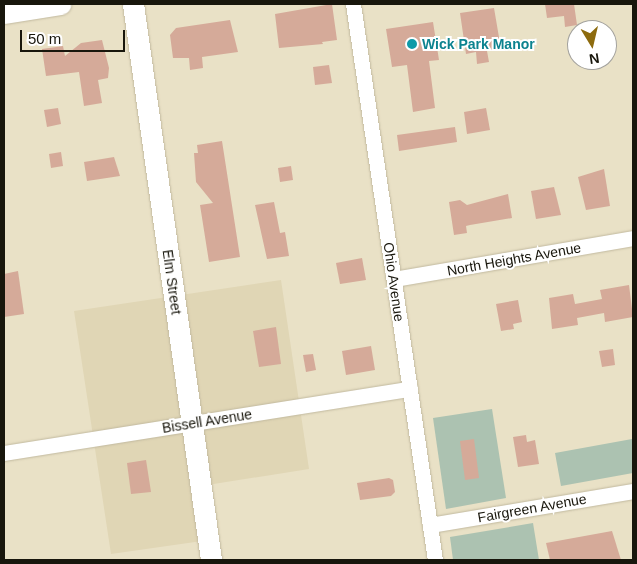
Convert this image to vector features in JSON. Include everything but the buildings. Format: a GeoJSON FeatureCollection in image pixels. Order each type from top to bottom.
{"type":"FeatureCollection","features":[{"type":"Feature","properties":{"kind":"street"},"geometry":{"type":"LineString","coordinates":[[4,13],[60,4]]}},
{"type":"Feature","properties":{"kind":"street","name":"Elm Street"},"geometry":{"type":"LineString","coordinates":[[133,4],[212,560]]}},
{"type":"Feature","properties":{"kind":"street","name":"Ohio Avenue"},"geometry":{"type":"LineString","coordinates":[[353,4],[435,560]]}},
{"type":"Feature","properties":{"kind":"street","name":"North Heights Avenue"},"geometry":{"type":"LineString","coordinates":[[394,280],[633,238]]}},
{"type":"Feature","properties":{"kind":"street","name":"Bissell Avenue"},"geometry":{"type":"LineString","coordinates":[[4,453],[410,389]]}},
{"type":"Feature","properties":{"kind":"street","name":"Fairgreen Avenue"},"geometry":{"type":"LineString","coordinates":[[430,526],[633,490]]}},
{"type":"Feature","properties":{"kind":"shaded area"},"geometry":{"type":"Polygon","coordinates":[[[281,280],[309,469],[201,486],[209,540],[111,554],[74,311],[281,280]]]}},
{"type":"Feature","properties":{"kind":"green space"},"geometry":{"type":"Polygon","coordinates":[[[492,409],[506,498],[446,509],[433,418],[492,409]]]}},
{"type":"Feature","properties":{"kind":"green space"},"geometry":{"type":"Polygon","coordinates":[[[632,439],[633,473],[561,486],[555,453],[632,439]]]}},
{"type":"Feature","properties":{"kind":"green space"},"geometry":{"type":"Polygon","coordinates":[[[533,523],[539,560],[453,560],[450,537],[533,523]]]}},
{"type":"Feature","properties":{"kind":"place","name":"Wick Park Manor"},"geometry":{"type":"Point","coordinates":[412,44]}}]}
